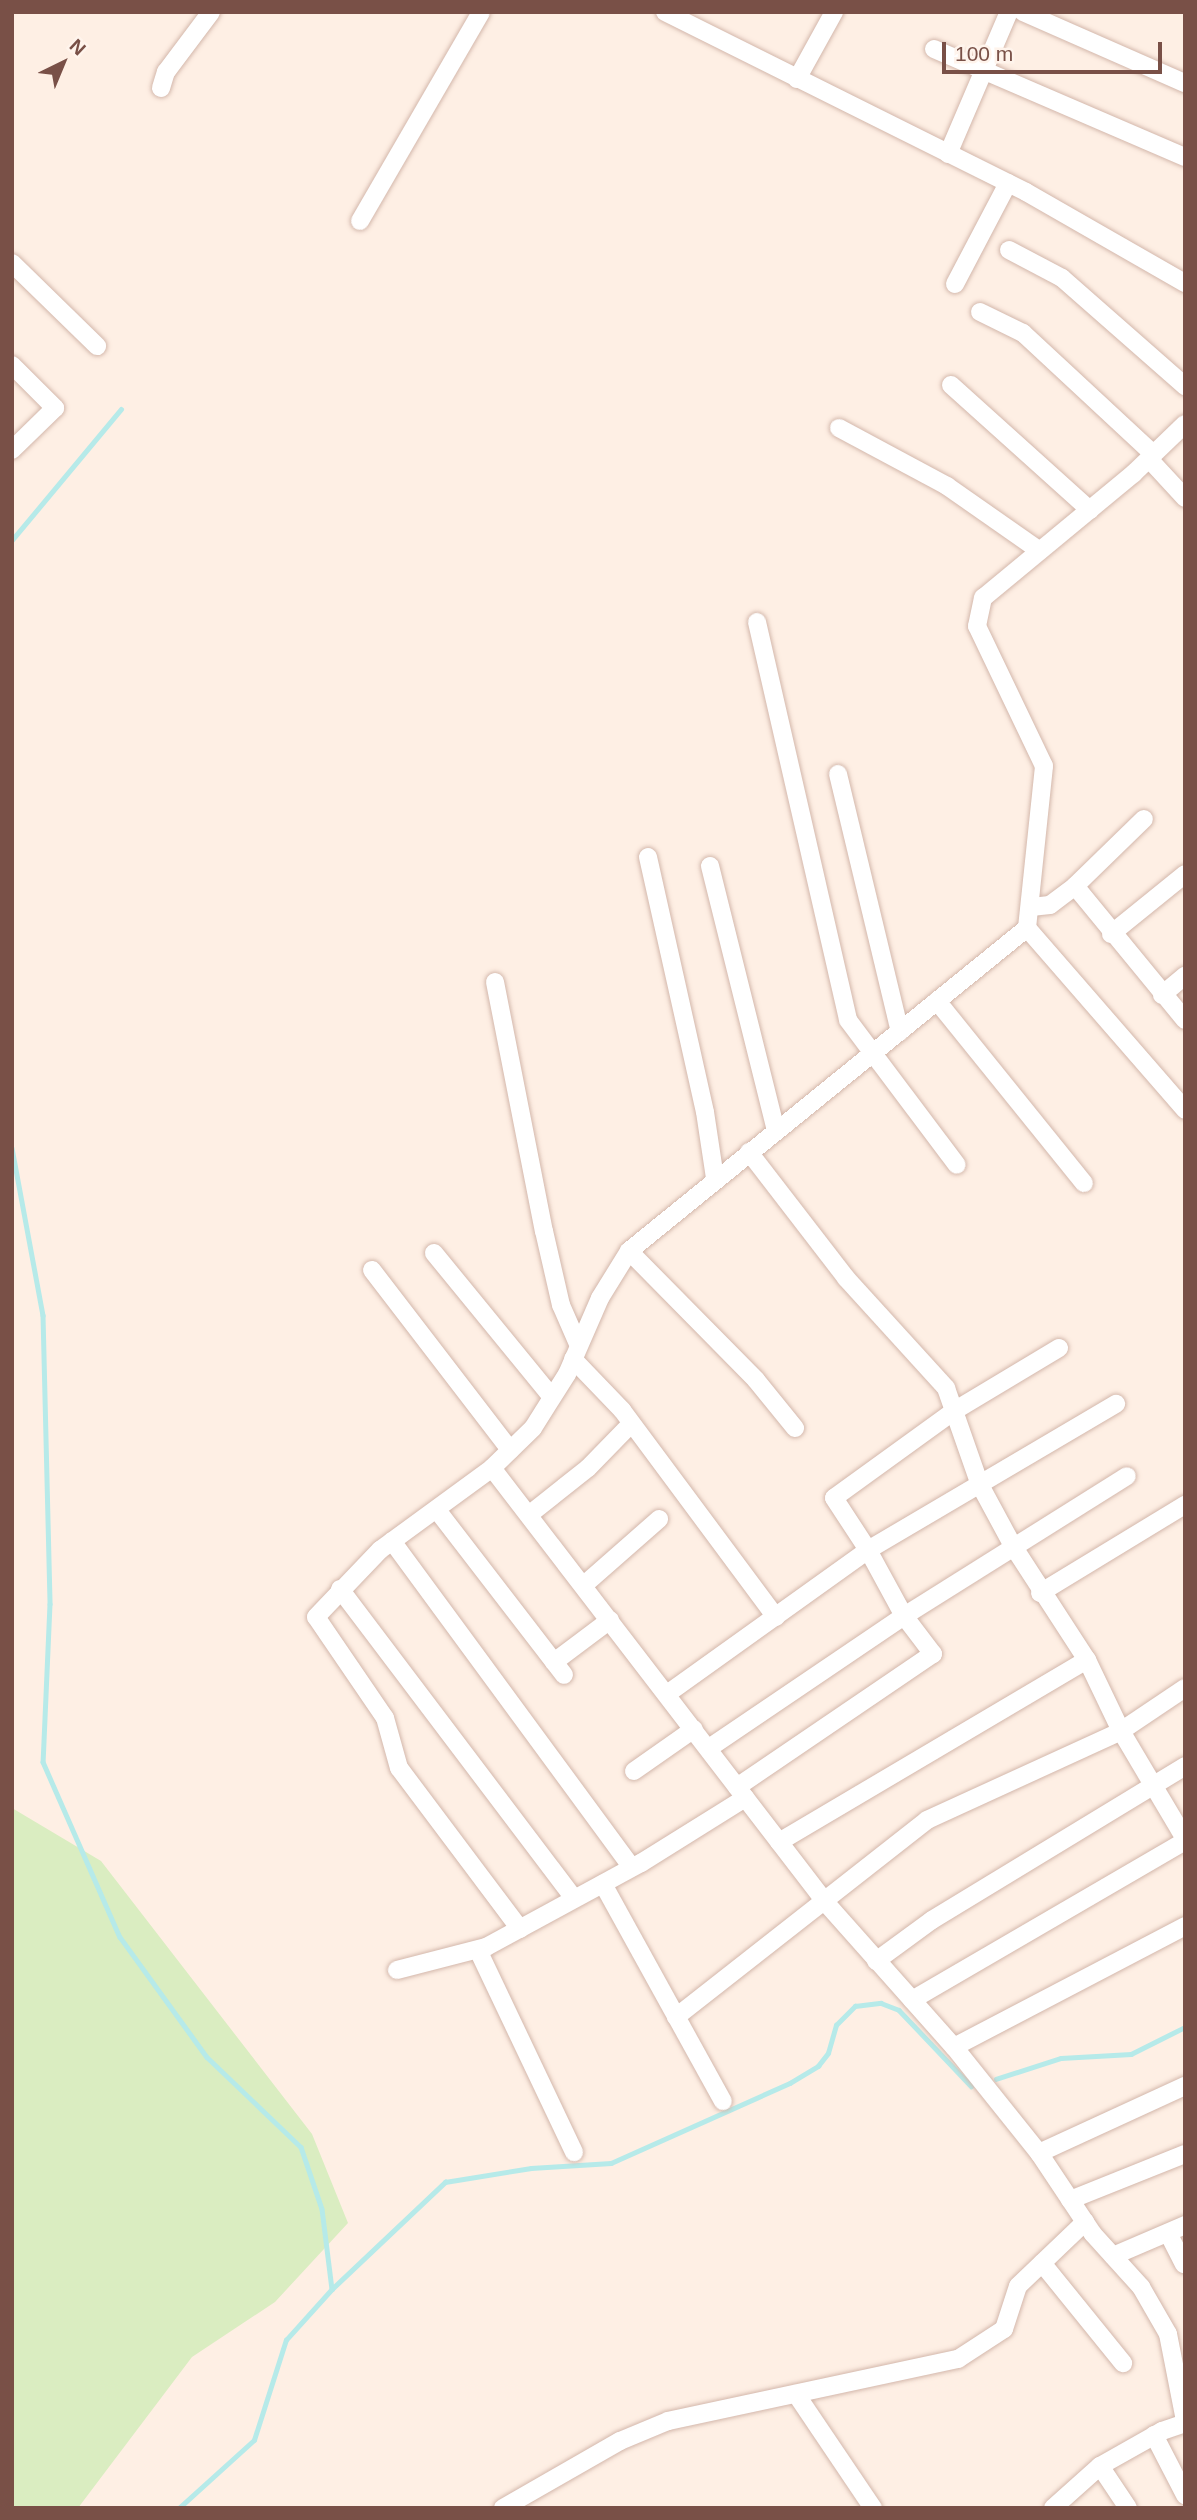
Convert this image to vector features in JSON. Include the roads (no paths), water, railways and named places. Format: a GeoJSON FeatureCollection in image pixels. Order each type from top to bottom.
{"type":"FeatureCollection","features":[{"type":"Feature","properties":{"kind":"street"},"geometry":{"type":"LineString","coordinates":[[162,88],[166,72],[211,12]]}},
{"type":"Feature","properties":{"kind":"street"},"geometry":{"type":"LineString","coordinates":[[360,221],[481,12]]}},
{"type":"Feature","properties":{"kind":"street"},"geometry":{"type":"LineString","coordinates":[[665,12],[1008,183],[1185,282]]}},
{"type":"Feature","properties":{"kind":"street"},"geometry":{"type":"LineString","coordinates":[[797,79],[834,12]]}},
{"type":"Feature","properties":{"kind":"street"},"geometry":{"type":"LineString","coordinates":[[948,154],[1009,12]]}},
{"type":"Feature","properties":{"kind":"street"},"geometry":{"type":"LineString","coordinates":[[1023,12],[1185,83]]}},
{"type":"Feature","properties":{"kind":"street"},"geometry":{"type":"LineString","coordinates":[[934,48],[1185,157]]}},
{"type":"Feature","properties":{"kind":"street"},"geometry":{"type":"LineString","coordinates":[[955,284],[1008,183]]}},
{"type":"Feature","properties":{"kind":"street"},"geometry":{"type":"LineString","coordinates":[[1009,250],[1062,278],[1185,386]]}},
{"type":"Feature","properties":{"kind":"street"},"geometry":{"type":"LineString","coordinates":[[12,263],[97,346]]}},
{"type":"Feature","properties":{"kind":"street"},"geometry":{"type":"LineString","coordinates":[[980,312],[1023,333],[1151,457],[1185,498]]}},
{"type":"Feature","properties":{"kind":"street"},"geometry":{"type":"LineString","coordinates":[[12,365],[55,408],[12,450]]}},
{"type":"Feature","properties":{"kind":"street"},"geometry":{"type":"LineString","coordinates":[[951,385],[1090,510]]}},
{"type":"Feature","properties":{"kind":"street"},"geometry":{"type":"LineString","coordinates":[[520,1928],[399,1768],[385,1718],[316,1617],[340,1589],[386,1545],[492,1468],[533,1428],[629,1251],[715,1178],[874,1054],[1027,928],[1044,765],[977,626],[982,598],[1090,510],[1185,425]]}},
{"type":"Feature","properties":{"kind":"street"},"geometry":{"type":"LineString","coordinates":[[839,428],[947,486],[1040,551]]}},
{"type":"Feature","properties":{"kind":"street"},"geometry":{"type":"LineString","coordinates":[[757,622],[848,1020],[957,1165]]}},
{"type":"Feature","properties":{"kind":"street"},"geometry":{"type":"LineString","coordinates":[[838,774],[900,1032]]}},
{"type":"Feature","properties":{"kind":"street"},"geometry":{"type":"LineString","coordinates":[[1031,907],[1050,905],[1074,886],[1144,819]]}},
{"type":"Feature","properties":{"kind":"street"},"geometry":{"type":"LineString","coordinates":[[649,857],[705,1112],[715,1178]]}},
{"type":"Feature","properties":{"kind":"street"},"geometry":{"type":"LineString","coordinates":[[710,866],[776,1130]]}},
{"type":"Feature","properties":{"kind":"street"},"geometry":{"type":"LineString","coordinates":[[1111,934],[1185,874]]}},
{"type":"Feature","properties":{"kind":"street"},"geometry":{"type":"LineString","coordinates":[[1074,886],[1111,934],[1185,1020]]}},
{"type":"Feature","properties":{"kind":"street"},"geometry":{"type":"LineString","coordinates":[[1027,928],[1185,1110]]}},
{"type":"Feature","properties":{"kind":"street"},"geometry":{"type":"LineString","coordinates":[[1162,995],[1185,976]]}},
{"type":"Feature","properties":{"kind":"street"},"geometry":{"type":"LineString","coordinates":[[495,982],[547,1244],[561,1306],[576,1352],[630,1425],[688,1494],[776,1618]]}},
{"type":"Feature","properties":{"kind":"street"},"geometry":{"type":"LineString","coordinates":[[937,1001],[1084,1183]]}},
{"type":"Feature","properties":{"kind":"street"},"geometry":{"type":"LineString","coordinates":[[749,1152],[846,1278],[946,1388],[980,1485],[1040,1593],[1087,1660],[1121,1731],[1155,1784],[1185,1840],[912,2000]]}},
{"type":"Feature","properties":{"kind":"street"},"geometry":{"type":"LineString","coordinates":[[629,1251],[756,1380],[795,1429]]}},
{"type":"Feature","properties":{"kind":"street"},"geometry":{"type":"LineString","coordinates":[[433,1253],[552,1397]]}},
{"type":"Feature","properties":{"kind":"street"},"geometry":{"type":"LineString","coordinates":[[372,1270],[510,1450]]}},
{"type":"Feature","properties":{"kind":"street"},"geometry":{"type":"LineString","coordinates":[[397,1970],[478,1950],[573,1897],[604,1884],[741,1793],[933,1654],[904,1616],[868,1550],[834,1498],[954,1412],[1059,1348]]}},
{"type":"Feature","properties":{"kind":"street"},"geometry":{"type":"LineString","coordinates":[[667,1694],[868,1550],[1116,1404]]}},
{"type":"Feature","properties":{"kind":"street"},"geometry":{"type":"LineString","coordinates":[[530,1514],[588,1468],[630,1425]]}},
{"type":"Feature","properties":{"kind":"street"},"geometry":{"type":"LineString","coordinates":[[492,1468],[530,1514],[826,1903],[954,2047],[1038,2153],[1085,2222],[1177,2331],[1185,2422],[1154,2435],[1100,2466],[1053,2508]]}},
{"type":"Feature","properties":{"kind":"street"},"geometry":{"type":"LineString","coordinates":[[709,1748],[904,1616],[1127,1476]]}},
{"type":"Feature","properties":{"kind":"street"},"geometry":{"type":"LineString","coordinates":[[1040,1593],[1185,1505]]}},
{"type":"Feature","properties":{"kind":"street"},"geometry":{"type":"LineString","coordinates":[[437,1510],[559,1668],[611,1620]]}},
{"type":"Feature","properties":{"kind":"street"},"geometry":{"type":"LineString","coordinates":[[584,1585],[659,1519]]}},
{"type":"Feature","properties":{"kind":"street"},"geometry":{"type":"LineString","coordinates":[[386,1545],[631,1866]]}},
{"type":"Feature","properties":{"kind":"street"},"geometry":{"type":"LineString","coordinates":[[340,1589],[573,1897]]}},
{"type":"Feature","properties":{"kind":"street"},"geometry":{"type":"LineString","coordinates":[[779,1842],[1087,1660]]}},
{"type":"Feature","properties":{"kind":"street"},"geometry":{"type":"LineString","coordinates":[[676,2017],[826,1903],[928,1820],[1121,1731],[1185,1688]]}},
{"type":"Feature","properties":{"kind":"street"},"geometry":{"type":"LineString","coordinates":[[634,1770],[694,1728]]}},
{"type":"Feature","properties":{"kind":"street"},"geometry":{"type":"LineString","coordinates":[[876,1961],[932,1920],[1185,1766]]}},
{"type":"Feature","properties":{"kind":"street"},"geometry":{"type":"LineString","coordinates":[[604,1884],[723,2101]]}},
{"type":"Feature","properties":{"kind":"street"},"geometry":{"type":"LineString","coordinates":[[954,2047],[1185,1926]]}},
{"type":"Feature","properties":{"kind":"street"},"geometry":{"type":"LineString","coordinates":[[478,1950],[574,2152]]}},
{"type":"Feature","properties":{"kind":"street"},"geometry":{"type":"LineString","coordinates":[[1038,2153],[1185,2086]]}},
{"type":"Feature","properties":{"kind":"street"},"geometry":{"type":"LineString","coordinates":[[1070,2200],[1185,2154]]}},
{"type":"Feature","properties":{"kind":"street"},"geometry":{"type":"LineString","coordinates":[[503,2508],[620,2441],[668,2421],[958,2359],[1004,2329],[1018,2286],[1085,2222]]}},
{"type":"Feature","properties":{"kind":"street"},"geometry":{"type":"LineString","coordinates":[[1113,2256],[1185,2225]]}},
{"type":"Feature","properties":{"kind":"street"},"geometry":{"type":"LineString","coordinates":[[1168,2233],[1184,2264]]}},
{"type":"Feature","properties":{"kind":"street"},"geometry":{"type":"LineString","coordinates":[[1042,2263],[1123,2363]]}},
{"type":"Feature","properties":{"kind":"street"},"geometry":{"type":"LineString","coordinates":[[796,2394],[873,2508]]}},
{"type":"Feature","properties":{"kind":"street"},"geometry":{"type":"LineString","coordinates":[[1154,2435],[1185,2495]]}},
{"type":"Feature","properties":{"kind":"street"},"geometry":{"type":"LineString","coordinates":[[1100,2466],[1128,2508]]}},
{"type":"Feature","properties":{"kind":"waterway"},"geometry":{"type":"LineString","coordinates":[[12,540],[121,409]]}},
{"type":"Feature","properties":{"kind":"waterway"},"geometry":{"type":"LineString","coordinates":[[12,1148],[43,1315],[50,1604],[43,1762],[120,1937],[207,2057],[301,2147],[322,2209],[332,2289]]}},
{"type":"Feature","properties":{"kind":"waterway"},"geometry":{"type":"LineString","coordinates":[[179,2508],[254,2440],[286,2340],[332,2289],[445,2182],[531,2168],[611,2163],[790,2083],[818,2066],[828,2053],[836,2025],[855,2006],[881,2003],[899,2010],[971,2086]]}},
{"type":"Feature","properties":{"kind":"waterway"},"geometry":{"type":"LineString","coordinates":[[996,2079],[1061,2058],[1131,2054],[1185,2027]]}}]}
